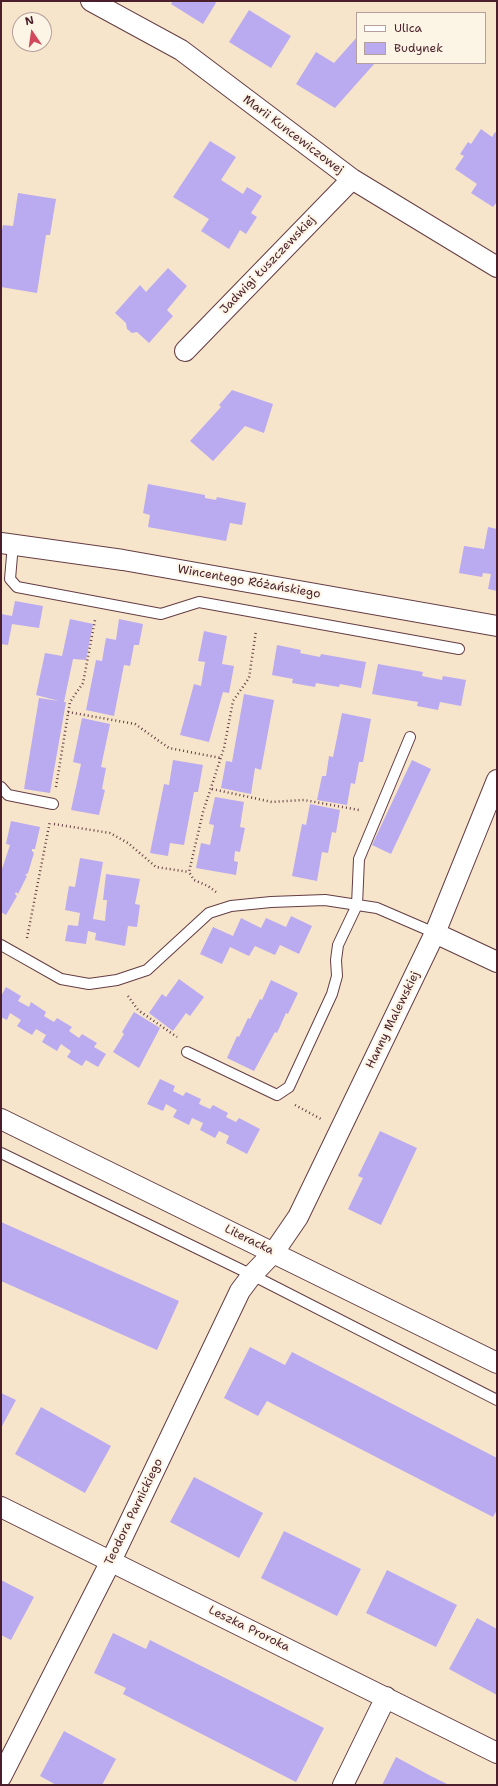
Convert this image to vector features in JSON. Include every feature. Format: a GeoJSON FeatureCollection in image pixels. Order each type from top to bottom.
{"type":"FeatureCollection","features":[{"type":"Feature","properties":{"kind":"street","name":"Marii Kuncewiczowej"},"geometry":{"type":"LineString","coordinates":[[91,1],[181,50],[352,180],[497,267]]}},
{"type":"Feature","properties":{"kind":"street","name":"Jadwigi Łuszczewskiej"},"geometry":{"type":"LineString","coordinates":[[185,351],[352,180]]}},
{"type":"Feature","properties":{"kind":"street","name":"Wincentego Różańskiego"},"geometry":{"type":"LineString","coordinates":[[7,544],[124,560],[497,626]]}},
{"type":"Feature","properties":{"kind":"street","name":"Hanny Malewskiej"},"geometry":{"type":"LineString","coordinates":[[274,1252],[298,1217],[435,933],[497,780]]}},
{"type":"Feature","properties":{"kind":"street"},"geometry":{"type":"LineString","coordinates":[[435,933],[497,962]]}},
{"type":"Feature","properties":{"kind":"street","name":"Literacka"},"geometry":{"type":"LineString","coordinates":[[1,1119],[497,1363]]}},
{"type":"Feature","properties":{"kind":"street","name":"Teodora Parnickiego"},"geometry":{"type":"LineString","coordinates":[[1,1777],[111,1561],[240,1291],[252,1275],[274,1252]]}},
{"type":"Feature","properties":{"kind":"street","name":"Leszka Proroka"},"geometry":{"type":"LineString","coordinates":[[1,1507],[497,1753]]}},
{"type":"Feature","properties":{"kind":"street"},"geometry":{"type":"LineString","coordinates":[[342,1785],[386,1697]]}},
{"type":"Feature","properties":{"kind":"lane"},"geometry":{"type":"LineString","coordinates":[[7,544],[10,579],[17,587],[161,614],[200,602],[459,649]]}},
{"type":"Feature","properties":{"kind":"lane"},"geometry":{"type":"LineString","coordinates":[[187,1052],[277,1095],[289,1087],[332,994],[337,976],[336,960],[338,945],[357,905],[356,882],[359,859],[410,737]]}},
{"type":"Feature","properties":{"kind":"lane"},"geometry":{"type":"LineString","coordinates":[[1,787],[8,795],[53,804]]}},
{"type":"Feature","properties":{"kind":"lane"},"geometry":{"type":"LineString","coordinates":[[1,945],[61,979],[89,984],[117,980],[147,970],[210,913],[231,906],[271,902],[325,900],[377,908],[435,933]]}},
{"type":"Feature","properties":{"kind":"lane"},"geometry":{"type":"LineString","coordinates":[[1,1153],[252,1275],[497,1400]]}},
{"type":"Feature","properties":{"kind":"path"},"geometry":{"type":"LineString","coordinates":[[20,955],[28,937],[53,804],[70,702],[83,683],[98,602]]}},
{"type":"Feature","properties":{"kind":"path"},"geometry":{"type":"LineString","coordinates":[[231,906],[212,889],[194,880],[189,872],[203,812],[212,789],[221,758],[234,701],[249,678],[259,613]]}},
{"type":"Feature","properties":{"kind":"path"},"geometry":{"type":"LineString","coordinates":[[68,712],[136,724],[169,748],[221,758]]}},
{"type":"Feature","properties":{"kind":"path"},"geometry":{"type":"LineString","coordinates":[[212,789],[272,802],[304,800],[378,814]]}},
{"type":"Feature","properties":{"kind":"path"},"geometry":{"type":"LineString","coordinates":[[49,823],[110,833],[128,843],[156,867],[189,872]]}},
{"type":"Feature","properties":{"kind":"path"},"geometry":{"type":"LineString","coordinates":[[117,980],[138,1010],[175,1035],[187,1052]]}},
{"type":"Feature","properties":{"kind":"path"},"geometry":{"type":"LineString","coordinates":[[277,1095],[340,1129]]}},
{"type":"Feature","properties":{"kind":"building"},"geometry":{"type":"Polygon","coordinates":[[[173,1],[214,1],[216,3],[203,24],[171,4],[173,1]]]}},
{"type":"Feature","properties":{"kind":"building"},"geometry":{"type":"Polygon","coordinates":[[[249,10],[291,36],[271,68],[229,42],[249,10]]]}},
{"type":"Feature","properties":{"kind":"building"},"geometry":{"type":"Polygon","coordinates":[[[356,38],[356,64],[374,64],[335,108],[296,84],[316,52],[334,63],[356,38]]]}},
{"type":"Feature","properties":{"kind":"building"},"geometry":{"type":"Polygon","coordinates":[[[481,129],[492,137],[495,132],[497,134],[497,202],[493,207],[471,193],[477,184],[455,169],[464,156],[460,154],[468,142],[471,144],[481,129]]]}},
{"type":"Feature","properties":{"kind":"building"},"geometry":{"type":"Polygon","coordinates":[[[210,141],[236,157],[221,180],[243,194],[247,187],[262,196],[251,213],[257,217],[246,234],[240,230],[229,249],[201,231],[209,219],[173,197],[210,141]]]}},
{"type":"Feature","properties":{"kind":"building"},"geometry":{"type":"Polygon","coordinates":[[[18,193],[56,199],[50,235],[46,235],[37,293],[1,287],[1,236],[3,225],[13,226],[18,193]]]}},
{"type":"Feature","properties":{"kind":"building"},"geometry":{"type":"Polygon","coordinates":[[[168,268],[187,286],[167,310],[173,316],[149,343],[137,332],[132,333],[127,329],[126,323],[115,313],[140,285],[146,292],[168,268]]]}},
{"type":"Feature","properties":{"kind":"building"},"geometry":{"type":"Polygon","coordinates":[[[232,390],[273,404],[264,433],[245,426],[213,461],[190,441],[221,407],[219,405],[232,390]]]}},
{"type":"Feature","properties":{"kind":"building"},"geometry":{"type":"Polygon","coordinates":[[[148,484],[205,495],[205,498],[216,500],[217,497],[246,503],[242,525],[230,523],[226,541],[148,527],[150,515],[143,513],[148,484]]]}},
{"type":"Feature","properties":{"kind":"building"},"geometry":{"type":"Polygon","coordinates":[[[488,527],[497,529],[497,591],[488,589],[491,574],[483,573],[482,577],[459,573],[464,546],[484,549],[488,527]]]}},
{"type":"Feature","properties":{"kind":"building"},"geometry":{"type":"Polygon","coordinates":[[[15,601],[43,606],[39,628],[12,624],[8,645],[1,644],[1,614],[12,616],[15,601]]]}},
{"type":"Feature","properties":{"kind":"building"},"geometry":{"type":"Polygon","coordinates":[[[70,619],[93,624],[86,660],[73,659],[64,702],[66,702],[50,793],[24,789],[39,698],[59,701],[36,695],[45,653],[62,656],[70,619]]]}},
{"type":"Feature","properties":{"kind":"building"},"geometry":{"type":"Polygon","coordinates":[[[119,619],[143,624],[139,645],[134,645],[130,666],[124,665],[114,716],[86,710],[96,660],[102,661],[106,638],[116,640],[119,619]]]}},
{"type":"Feature","properties":{"kind":"building"},"geometry":{"type":"Polygon","coordinates":[[[204,631],[227,636],[222,664],[234,666],[229,693],[223,692],[209,742],[180,735],[194,684],[201,686],[205,662],[198,661],[204,631]]]}},
{"type":"Feature","properties":{"kind":"building"},"geometry":{"type":"Polygon","coordinates":[[[277,645],[301,650],[300,653],[320,657],[321,654],[366,662],[361,688],[340,684],[339,687],[316,683],[315,687],[292,683],[293,679],[272,675],[277,645]]]}},
{"type":"Feature","properties":{"kind":"building"},"geometry":{"type":"Polygon","coordinates":[[[378,664],[423,672],[422,676],[442,680],[443,676],[466,680],[461,706],[440,702],[438,710],[417,706],[418,702],[372,694],[378,664]]]}},
{"type":"Feature","properties":{"kind":"building"},"geometry":{"type":"Polygon","coordinates":[[[244,694],[274,700],[261,770],[255,768],[251,794],[221,788],[226,761],[232,762],[244,694]]]}},
{"type":"Feature","properties":{"kind":"building"},"geometry":{"type":"Polygon","coordinates":[[[342,713],[371,719],[363,762],[359,762],[355,784],[351,783],[347,805],[317,800],[322,776],[326,776],[329,756],[333,757],[342,713]]]}},
{"type":"Feature","properties":{"kind":"building"},"geometry":{"type":"Polygon","coordinates":[[[82,718],[110,724],[101,767],[106,768],[102,789],[105,790],[99,815],[71,810],[81,764],[73,762],[82,718]]]}},
{"type":"Feature","properties":{"kind":"building"},"geometry":{"type":"Polygon","coordinates":[[[173,760],[203,765],[198,792],[194,792],[184,845],[170,843],[168,856],[150,853],[164,784],[169,785],[173,760]]]}},
{"type":"Feature","properties":{"kind":"building"},"geometry":{"type":"Polygon","coordinates":[[[412,760],[431,769],[391,854],[372,845],[412,760]]]}},
{"type":"Feature","properties":{"kind":"building"},"geometry":{"type":"Polygon","coordinates":[[[215,797],[244,802],[240,827],[245,828],[240,852],[235,851],[234,861],[238,862],[236,875],[196,868],[201,843],[210,845],[214,825],[209,824],[215,797]]]}},
{"type":"Feature","properties":{"kind":"building"},"geometry":{"type":"Polygon","coordinates":[[[310,804],[340,810],[336,833],[332,832],[328,853],[322,852],[317,881],[292,876],[302,824],[306,825],[310,804]]]}},
{"type":"Feature","properties":{"kind":"building"},"geometry":{"type":"Polygon","coordinates":[[[11,821],[40,827],[35,849],[32,849],[34,853],[28,873],[25,875],[27,876],[18,894],[16,892],[15,894],[17,896],[6,915],[1,912],[1,872],[10,845],[6,844],[11,821]]]}},
{"type":"Feature","properties":{"kind":"building"},"geometry":{"type":"Polygon","coordinates":[[[80,858],[103,862],[93,919],[105,921],[107,900],[103,900],[106,874],[140,879],[135,904],[140,905],[137,927],[128,926],[125,946],[95,940],[96,933],[88,931],[86,944],[65,941],[68,925],[78,926],[80,913],[65,910],[69,886],[75,887],[80,858]]]}},
{"type":"Feature","properties":{"kind":"building"},"geometry":{"type":"Polygon","coordinates":[[[291,916],[312,926],[299,954],[280,945],[275,955],[255,946],[249,956],[230,947],[222,964],[200,954],[213,927],[233,936],[241,918],[261,928],[266,918],[286,927],[291,916]]]}},
{"type":"Feature","properties":{"kind":"building"},"geometry":{"type":"Polygon","coordinates":[[[179,979],[204,997],[190,1016],[186,1013],[173,1031],[149,1013],[162,994],[166,997],[179,979]]]}},
{"type":"Feature","properties":{"kind":"building"},"geometry":{"type":"Polygon","coordinates":[[[271,980],[298,993],[288,1014],[286,1013],[277,1033],[275,1032],[254,1071],[227,1058],[237,1036],[239,1037],[248,1018],[250,1019],[260,999],[262,1000],[271,980]]]}},
{"type":"Feature","properties":{"kind":"building"},"geometry":{"type":"Polygon","coordinates":[[[6,987],[21,996],[18,1001],[29,1007],[31,1002],[46,1012],[44,1016],[54,1022],[57,1018],[72,1027],[69,1031],[79,1038],[82,1034],[97,1043],[94,1047],[106,1054],[98,1067],[86,1060],[82,1066],[67,1057],[71,1051],[61,1044],[57,1051],[42,1042],[46,1035],[36,1029],[32,1035],[17,1026],[21,1020],[10,1013],[7,1020],[1,1017],[1,996],[6,987]]]}},
{"type":"Feature","properties":{"kind":"building"},"geometry":{"type":"Polygon","coordinates":[[[134,1012],[160,1028],[139,1068],[113,1052],[124,1034],[122,1032],[134,1012]]]}},
{"type":"Feature","properties":{"kind":"building"},"geometry":{"type":"Polygon","coordinates":[[[160,1079],[175,1086],[173,1091],[183,1096],[186,1092],[201,1099],[199,1104],[210,1109],[213,1105],[228,1113],[226,1117],[236,1122],[239,1118],[260,1129],[247,1154],[226,1143],[229,1136],[219,1131],[215,1138],[200,1130],[203,1123],[192,1118],[189,1125],[173,1117],[177,1110],[166,1104],[163,1111],[147,1104],[160,1079]]]}},
{"type":"Feature","properties":{"kind":"building"},"geometry":{"type":"Polygon","coordinates":[[[380,1131],[417,1148],[381,1225],[348,1209],[363,1178],[358,1176],[380,1131]]]}},
{"type":"Feature","properties":{"kind":"building"},"geometry":{"type":"Polygon","coordinates":[[[1,1222],[179,1301],[157,1350],[1,1281],[1,1222]]]}},
{"type":"Feature","properties":{"kind":"building"},"geometry":{"type":"Polygon","coordinates":[[[250,1347],[285,1365],[292,1352],[497,1458],[497,1510],[493,1517],[267,1401],[258,1416],[224,1398],[250,1347]]]}},
{"type":"Feature","properties":{"kind":"building"},"geometry":{"type":"Polygon","coordinates":[[[1,1393],[16,1400],[1,1428],[1,1393]]]}},
{"type":"Feature","properties":{"kind":"building"},"geometry":{"type":"Polygon","coordinates":[[[41,1407],[111,1446],[85,1493],[15,1454],[41,1407]]]}},
{"type":"Feature","properties":{"kind":"building"},"geometry":{"type":"Polygon","coordinates":[[[194,1477],[263,1513],[239,1558],[170,1522],[194,1477]]]}},
{"type":"Feature","properties":{"kind":"building"},"geometry":{"type":"Polygon","coordinates":[[[284,1531],[361,1569],[337,1616],[261,1578],[284,1531]]]}},
{"type":"Feature","properties":{"kind":"building"},"geometry":{"type":"Polygon","coordinates":[[[387,1570],[457,1605],[436,1647],[366,1613],[387,1570]]]}},
{"type":"Feature","properties":{"kind":"building"},"geometry":{"type":"Polygon","coordinates":[[[1,1580],[34,1597],[11,1640],[1,1635],[1,1580]]]}},
{"type":"Feature","properties":{"kind":"building"},"geometry":{"type":"Polygon","coordinates":[[[477,1618],[497,1629],[497,1695],[449,1669],[477,1618]]]}},
{"type":"Feature","properties":{"kind":"building"},"geometry":{"type":"Polygon","coordinates":[[[113,1633],[146,1649],[150,1640],[324,1728],[296,1782],[123,1694],[126,1688],[94,1673],[113,1633]]]}},
{"type":"Feature","properties":{"kind":"building"},"geometry":{"type":"Polygon","coordinates":[[[64,1731],[116,1759],[102,1785],[56,1785],[40,1776],[64,1731]]]}},
{"type":"Feature","properties":{"kind":"building"},"geometry":{"type":"Polygon","coordinates":[[[396,1757],[429,1775],[449,1785],[382,1785],[396,1757]]]}}]}
